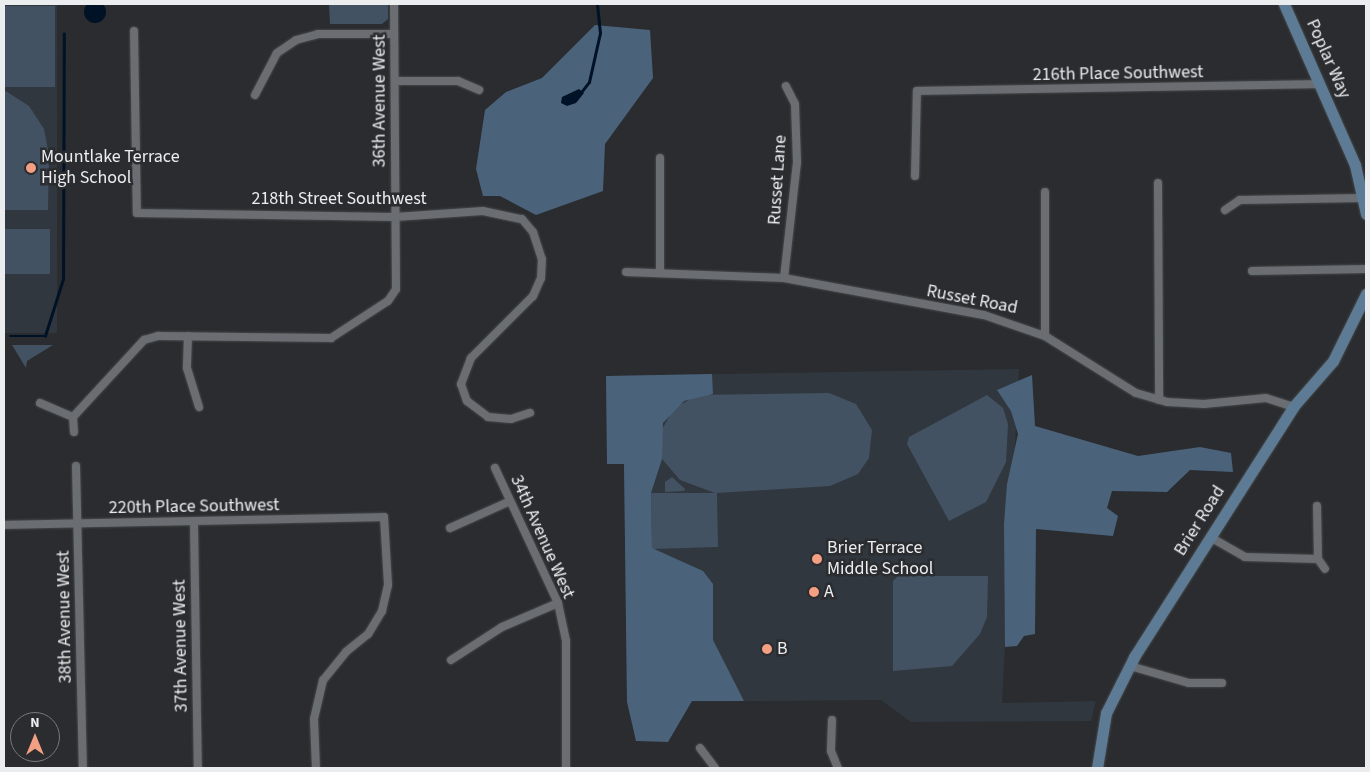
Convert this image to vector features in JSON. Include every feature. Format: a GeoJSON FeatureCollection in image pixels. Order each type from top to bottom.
{"type":"FeatureCollection","features":[{"type":"Feature","properties":{"kind":"main road","name":"Poplar Way"},"geometry":{"type":"LineString","coordinates":[[1284,4],[1320,84],[1364,198],[1366,214]]}},
{"type":"Feature","properties":{"kind":"main road"},"geometry":{"type":"LineString","coordinates":[[1364,309],[1366,294]]}},
{"type":"Feature","properties":{"kind":"main road","name":"Brier Road"},"geometry":{"type":"LineString","coordinates":[[1097,768],[1106,713],[1130,666],[1293,407],[1333,361],[1364,309]]}},
{"type":"Feature","properties":{"kind":"street","name":"36th Avenue West"},"geometry":{"type":"LineString","coordinates":[[188,336],[331,338],[388,301],[396,289],[394,4]]}},
{"type":"Feature","properties":{"kind":"street","name":"218th Street Southwest"},"geometry":{"type":"LineString","coordinates":[[134,31],[138,213],[395,217],[503,212],[522,219],[533,232],[542,259],[541,278],[533,296],[471,358],[462,384],[467,401],[488,417],[511,419],[530,413]]}},
{"type":"Feature","properties":{"kind":"street"},"geometry":{"type":"LineString","coordinates":[[255,95],[277,53],[296,40],[318,34],[394,34]]}},
{"type":"Feature","properties":{"kind":"street"},"geometry":{"type":"LineString","coordinates":[[396,81],[458,81],[479,90]]}},
{"type":"Feature","properties":{"kind":"street","name":"216th Place Southwest"},"geometry":{"type":"LineString","coordinates":[[915,176],[917,91],[1320,84]]}},
{"type":"Feature","properties":{"kind":"street","name":"Russet Lane"},"geometry":{"type":"LineString","coordinates":[[784,278],[797,162],[795,104],[786,86]]}},
{"type":"Feature","properties":{"kind":"street"},"geometry":{"type":"LineString","coordinates":[[660,158],[660,273]]}},
{"type":"Feature","properties":{"kind":"street"},"geometry":{"type":"LineString","coordinates":[[1158,184],[1159,400]]}},
{"type":"Feature","properties":{"kind":"street"},"geometry":{"type":"LineString","coordinates":[[1045,192],[1045,336]]}},
{"type":"Feature","properties":{"kind":"street"},"geometry":{"type":"LineString","coordinates":[[1225,210],[1240,200],[1364,198]]}},
{"type":"Feature","properties":{"kind":"street"},"geometry":{"type":"LineString","coordinates":[[1252,271],[1366,269]]}},
{"type":"Feature","properties":{"kind":"street","name":"Russet Road"},"geometry":{"type":"LineString","coordinates":[[626,272],[784,278],[1010,320],[1045,336],[1102,374],[1159,400],[1204,404],[1266,398],[1293,407]]}},
{"type":"Feature","properties":{"kind":"street"},"geometry":{"type":"LineString","coordinates":[[72,417],[144,340],[188,336],[187,368],[199,407]]}},
{"type":"Feature","properties":{"kind":"street"},"geometry":{"type":"LineString","coordinates":[[40,403],[72,417]]}},
{"type":"Feature","properties":{"kind":"street"},"geometry":{"type":"LineString","coordinates":[[72,417],[74,432]]}},
{"type":"Feature","properties":{"kind":"street","name":"38th Avenue West"},"geometry":{"type":"LineString","coordinates":[[76,466],[79,525],[83,768]]}},
{"type":"Feature","properties":{"kind":"street","name":"34th Avenue West"},"geometry":{"type":"LineString","coordinates":[[495,468],[508,502],[558,603],[566,641],[566,768]]}},
{"type":"Feature","properties":{"kind":"street"},"geometry":{"type":"LineString","coordinates":[[450,528],[508,502]]}},
{"type":"Feature","properties":{"kind":"street"},"geometry":{"type":"LineString","coordinates":[[1317,506],[1318,559],[1325,569]]}},
{"type":"Feature","properties":{"kind":"street","name":"220th Place Southwest"},"geometry":{"type":"LineString","coordinates":[[4,525],[194,524],[384,517],[388,585],[382,611],[368,634],[346,652],[323,680],[314,719],[316,768]]}},
{"type":"Feature","properties":{"kind":"street","name":"37th Avenue West"},"geometry":{"type":"LineString","coordinates":[[194,524],[198,768]]}},
{"type":"Feature","properties":{"kind":"street"},"geometry":{"type":"LineString","coordinates":[[1210,537],[1245,557],[1318,559]]}},
{"type":"Feature","properties":{"kind":"street"},"geometry":{"type":"LineString","coordinates":[[451,660],[502,627],[558,603]]}},
{"type":"Feature","properties":{"kind":"street"},"geometry":{"type":"LineString","coordinates":[[1130,666],[1189,683],[1222,683]]}},
{"type":"Feature","properties":{"kind":"street"},"geometry":{"type":"LineString","coordinates":[[832,720],[832,751],[838,768]]}},
{"type":"Feature","properties":{"kind":"street"},"geometry":{"type":"LineString","coordinates":[[700,748],[715,768]]}},
{"type":"Feature","properties":{"kind":"shaded area"},"geometry":{"type":"Polygon","coordinates":[[[95,1],[103,4],[106,12],[103,20],[95,23],[87,20],[84,12],[87,4],[95,1]]]}},
{"type":"Feature","properties":{"kind":"shaded area","name":"Mountlake Terrace High School"},"geometry":{"type":"Polygon","coordinates":[[[4,4],[57,4],[57,333],[4,333],[4,4]]]}},
{"type":"Feature","properties":{"kind":"shaded area"},"geometry":{"type":"Polygon","coordinates":[[[329,4],[388,4],[388,19],[382,24],[330,24],[329,4]]]}},
{"type":"Feature","properties":{"kind":"shaded area"},"geometry":{"type":"Polygon","coordinates":[[[4,6],[55,6],[55,87],[4,87],[4,6]]]}},
{"type":"Feature","properties":{"kind":"shaded area"},"geometry":{"type":"Polygon","coordinates":[[[595,25],[650,30],[653,78],[605,144],[603,191],[536,215],[500,196],[483,196],[476,169],[485,110],[506,92],[542,78],[595,25]]]}},
{"type":"Feature","properties":{"kind":"shaded area"},"geometry":{"type":"Polygon","coordinates":[[[579,89],[584,93],[576,103],[567,106],[561,103],[562,97],[579,89]]]}},
{"type":"Feature","properties":{"kind":"shaded area"},"geometry":{"type":"Polygon","coordinates":[[[4,90],[29,106],[44,129],[49,155],[48,210],[4,210],[4,90]]]}},
{"type":"Feature","properties":{"kind":"shaded area"},"geometry":{"type":"Polygon","coordinates":[[[4,229],[50,229],[50,274],[4,274],[4,229]]]}},
{"type":"Feature","properties":{"kind":"shaded area"},"geometry":{"type":"Polygon","coordinates":[[[12,345],[53,345],[27,361],[26,368],[12,345]]]}},
{"type":"Feature","properties":{"kind":"shaded area","name":"Brier Terrace Middle School"},"geometry":{"type":"Polygon","coordinates":[[[1019,369],[1002,703],[1096,701],[1091,721],[911,722],[881,700],[627,702],[624,464],[607,464],[606,376],[1019,369]]]}},
{"type":"Feature","properties":{"kind":"shaded area"},"geometry":{"type":"Polygon","coordinates":[[[712,374],[713,394],[684,401],[663,423],[662,459],[651,493],[652,548],[703,571],[713,584],[713,640],[744,701],[692,701],[668,742],[636,741],[627,702],[624,464],[607,464],[606,376],[712,374]]]}},
{"type":"Feature","properties":{"kind":"shaded area"},"geometry":{"type":"Polygon","coordinates":[[[1032,375],[1035,426],[1138,456],[1200,447],[1231,453],[1233,472],[1190,470],[1167,492],[1112,491],[1107,508],[1118,516],[1113,536],[1036,529],[1035,634],[1024,636],[1017,646],[1005,647],[1004,524],[1007,484],[1018,434],[1011,411],[997,390],[1032,375]]]}},
{"type":"Feature","properties":{"kind":"shaded area"},"geometry":{"type":"Polygon","coordinates":[[[829,393],[856,404],[872,430],[869,458],[858,474],[830,486],[717,493],[718,547],[652,549],[651,493],[715,493],[680,480],[662,459],[660,433],[674,408],[698,395],[829,393]]]}},
{"type":"Feature","properties":{"kind":"shaded area"},"geometry":{"type":"Polygon","coordinates":[[[987,395],[1003,408],[1008,424],[1006,462],[986,502],[949,521],[907,444],[909,437],[987,395]]]}},
{"type":"Feature","properties":{"kind":"shaded area"},"geometry":{"type":"Polygon","coordinates":[[[672,477],[685,489],[684,491],[665,492],[665,482],[672,477]]]}},
{"type":"Feature","properties":{"kind":"shaded area"},"geometry":{"type":"Polygon","coordinates":[[[898,576],[988,576],[987,617],[980,634],[952,666],[893,671],[893,581],[898,576]]]}},
{"type":"Feature","properties":{"kind":"waterway"},"geometry":{"type":"LineString","coordinates":[[582,91],[589,82],[600,33],[597,4]]}},
{"type":"Feature","properties":{"kind":"waterway"},"geometry":{"type":"LineString","coordinates":[[10,336],[45,336],[63,279],[64,34]]}},
{"type":"Feature","properties":{"kind":"place","name":"Mountlake Terrace High School"},"geometry":{"type":"Point","coordinates":[31,168]}},
{"type":"Feature","properties":{"kind":"place","name":"Brier Terrace Middle School"},"geometry":{"type":"Point","coordinates":[817,559]}},
{"type":"Feature","properties":{"kind":"place","name":"A"},"geometry":{"type":"Point","coordinates":[814,592]}},
{"type":"Feature","properties":{"kind":"place","name":"B"},"geometry":{"type":"Point","coordinates":[767,649]}}]}
